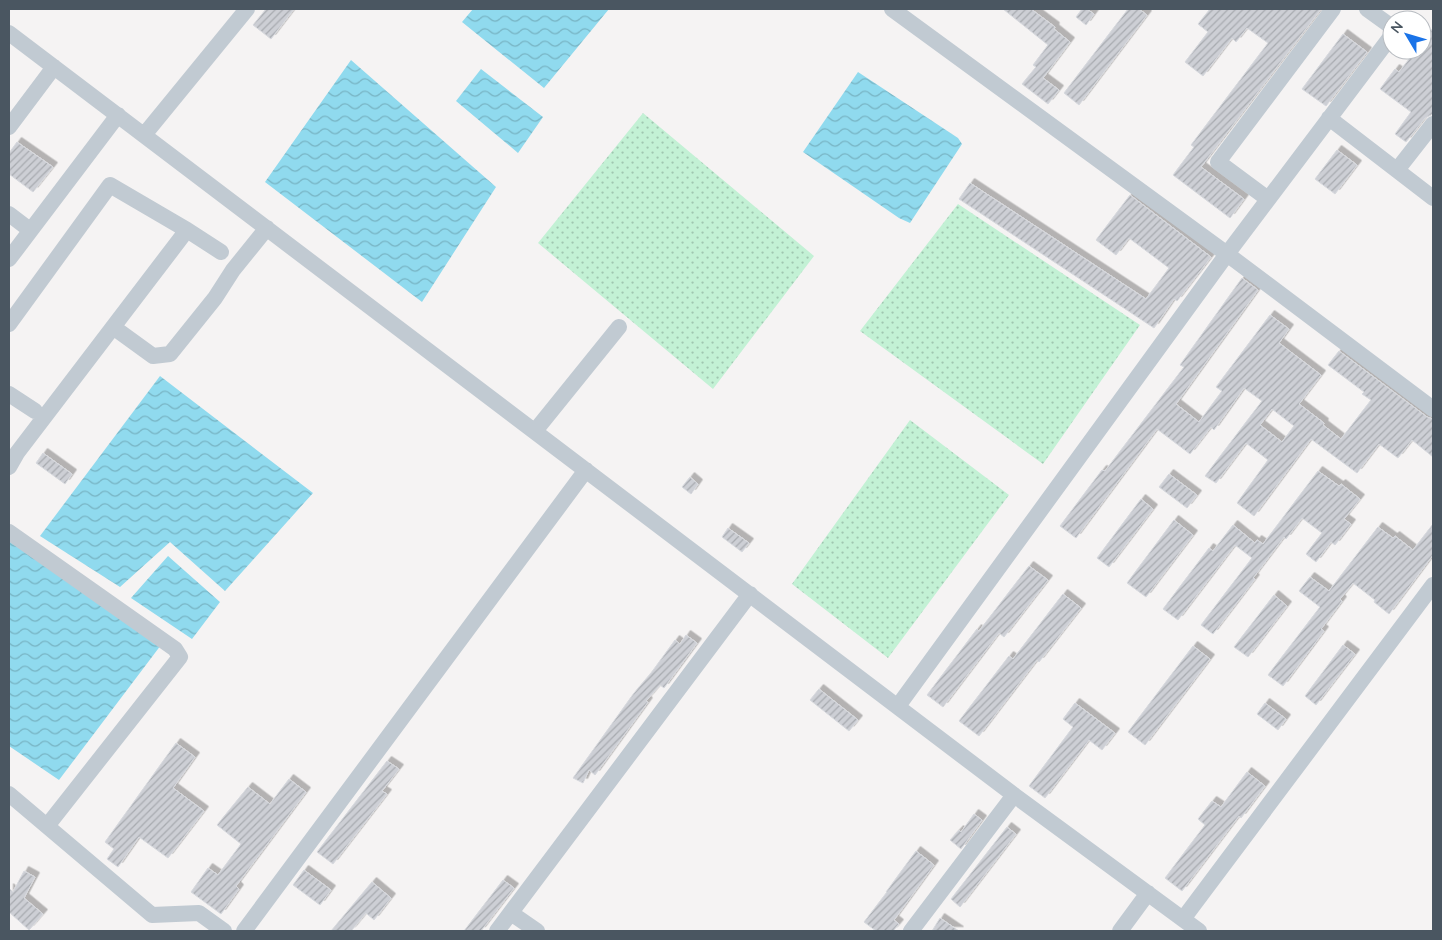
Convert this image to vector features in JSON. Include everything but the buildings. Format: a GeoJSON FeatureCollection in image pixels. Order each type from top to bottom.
{"type":"FeatureCollection","features":[{"type":"Feature","properties":{"kind":"street"},"geometry":{"type":"LineString","coordinates":[[144,135],[247,9]]}},
{"type":"Feature","properties":{"kind":"street"},"geometry":{"type":"LineString","coordinates":[[892,9],[1226,254],[1433,409]]}},
{"type":"Feature","properties":{"kind":"street"},"geometry":{"type":"LineString","coordinates":[[1268,199],[1218,162],[1333,9]]}},
{"type":"Feature","properties":{"kind":"street"},"geometry":{"type":"LineString","coordinates":[[1367,9],[1382,20]]}},
{"type":"Feature","properties":{"kind":"street"},"geometry":{"type":"LineString","coordinates":[[9,33],[1014,795],[1199,931]]}},
{"type":"Feature","properties":{"kind":"street"},"geometry":{"type":"LineString","coordinates":[[898,706],[1226,254],[1382,48]]}},
{"type":"Feature","properties":{"kind":"street"},"geometry":{"type":"LineString","coordinates":[[9,127],[54,67]]}},
{"type":"Feature","properties":{"kind":"street"},"geometry":{"type":"LineString","coordinates":[[9,259],[118,115]]}},
{"type":"Feature","properties":{"kind":"street"},"geometry":{"type":"LineString","coordinates":[[1329,118],[1433,198]]}},
{"type":"Feature","properties":{"kind":"street"},"geometry":{"type":"LineString","coordinates":[[1397,170],[1433,124]]}},
{"type":"Feature","properties":{"kind":"street"},"geometry":{"type":"LineString","coordinates":[[9,324],[110,185],[221,252]]}},
{"type":"Feature","properties":{"kind":"street"},"geometry":{"type":"LineString","coordinates":[[9,214],[30,230]]}},
{"type":"Feature","properties":{"kind":"street"},"geometry":{"type":"LineString","coordinates":[[113,327],[153,356],[170,354],[267,228]]}},
{"type":"Feature","properties":{"kind":"street"},"geometry":{"type":"LineString","coordinates":[[9,467],[17,453],[187,230]]}},
{"type":"Feature","properties":{"kind":"street"},"geometry":{"type":"LineString","coordinates":[[535,431],[619,326]]}},
{"type":"Feature","properties":{"kind":"street"},"geometry":{"type":"LineString","coordinates":[[9,394],[35,411]]}},
{"type":"Feature","properties":{"kind":"street"},"geometry":{"type":"LineString","coordinates":[[244,931],[586,470]]}},
{"type":"Feature","properties":{"kind":"street"},"geometry":{"type":"LineString","coordinates":[[9,532],[175,649],[180,657],[47,826]]}},
{"type":"Feature","properties":{"kind":"street"},"geometry":{"type":"LineString","coordinates":[[1183,919],[1433,585]]}},
{"type":"Feature","properties":{"kind":"street"},"geometry":{"type":"LineString","coordinates":[[497,931],[750,594]]}},
{"type":"Feature","properties":{"kind":"street"},"geometry":{"type":"LineString","coordinates":[[9,794],[152,915],[199,913],[224,931]]}},
{"type":"Feature","properties":{"kind":"street"},"geometry":{"type":"LineString","coordinates":[[911,931],[1014,795]]}},
{"type":"Feature","properties":{"kind":"street"},"geometry":{"type":"LineString","coordinates":[[1120,931],[1148,893]]}},
{"type":"Feature","properties":{"kind":"street"},"geometry":{"type":"LineString","coordinates":[[511,913],[537,931]]}},
{"type":"Feature","properties":{"kind":"green space"},"geometry":{"type":"Polygon","coordinates":[[[643,113],[814,256],[713,389],[538,243],[643,113]]]}},
{"type":"Feature","properties":{"kind":"green space"},"geometry":{"type":"Polygon","coordinates":[[[958,204],[1140,325],[1043,464],[860,331],[958,204]]]}},
{"type":"Feature","properties":{"kind":"green space"},"geometry":{"type":"Polygon","coordinates":[[[910,420],[1009,495],[888,658],[792,584],[910,420]]]}},
{"type":"Feature","properties":{"kind":"water"},"geometry":{"type":"Polygon","coordinates":[[[473,9],[609,9],[544,88],[462,22],[473,9]]]}},
{"type":"Feature","properties":{"kind":"water"},"geometry":{"type":"Polygon","coordinates":[[[351,60],[496,187],[422,302],[265,182],[351,60]]]}},
{"type":"Feature","properties":{"kind":"water"},"geometry":{"type":"Polygon","coordinates":[[[481,69],[543,117],[518,153],[456,101],[481,69]]]}},
{"type":"Feature","properties":{"kind":"water"},"geometry":{"type":"Polygon","coordinates":[[[858,72],[958,138],[962,144],[910,223],[899,218],[803,152],[858,72]]]}},
{"type":"Feature","properties":{"kind":"water"},"geometry":{"type":"Polygon","coordinates":[[[160,376],[313,493],[225,591],[170,542],[120,587],[40,536],[160,376]]]}},
{"type":"Feature","properties":{"kind":"water"},"geometry":{"type":"Polygon","coordinates":[[[9,537],[161,645],[59,780],[9,746],[9,537]]]}},
{"type":"Feature","properties":{"kind":"water"},"geometry":{"type":"Polygon","coordinates":[[[168,556],[220,602],[192,639],[131,598],[168,556]]]}}]}
